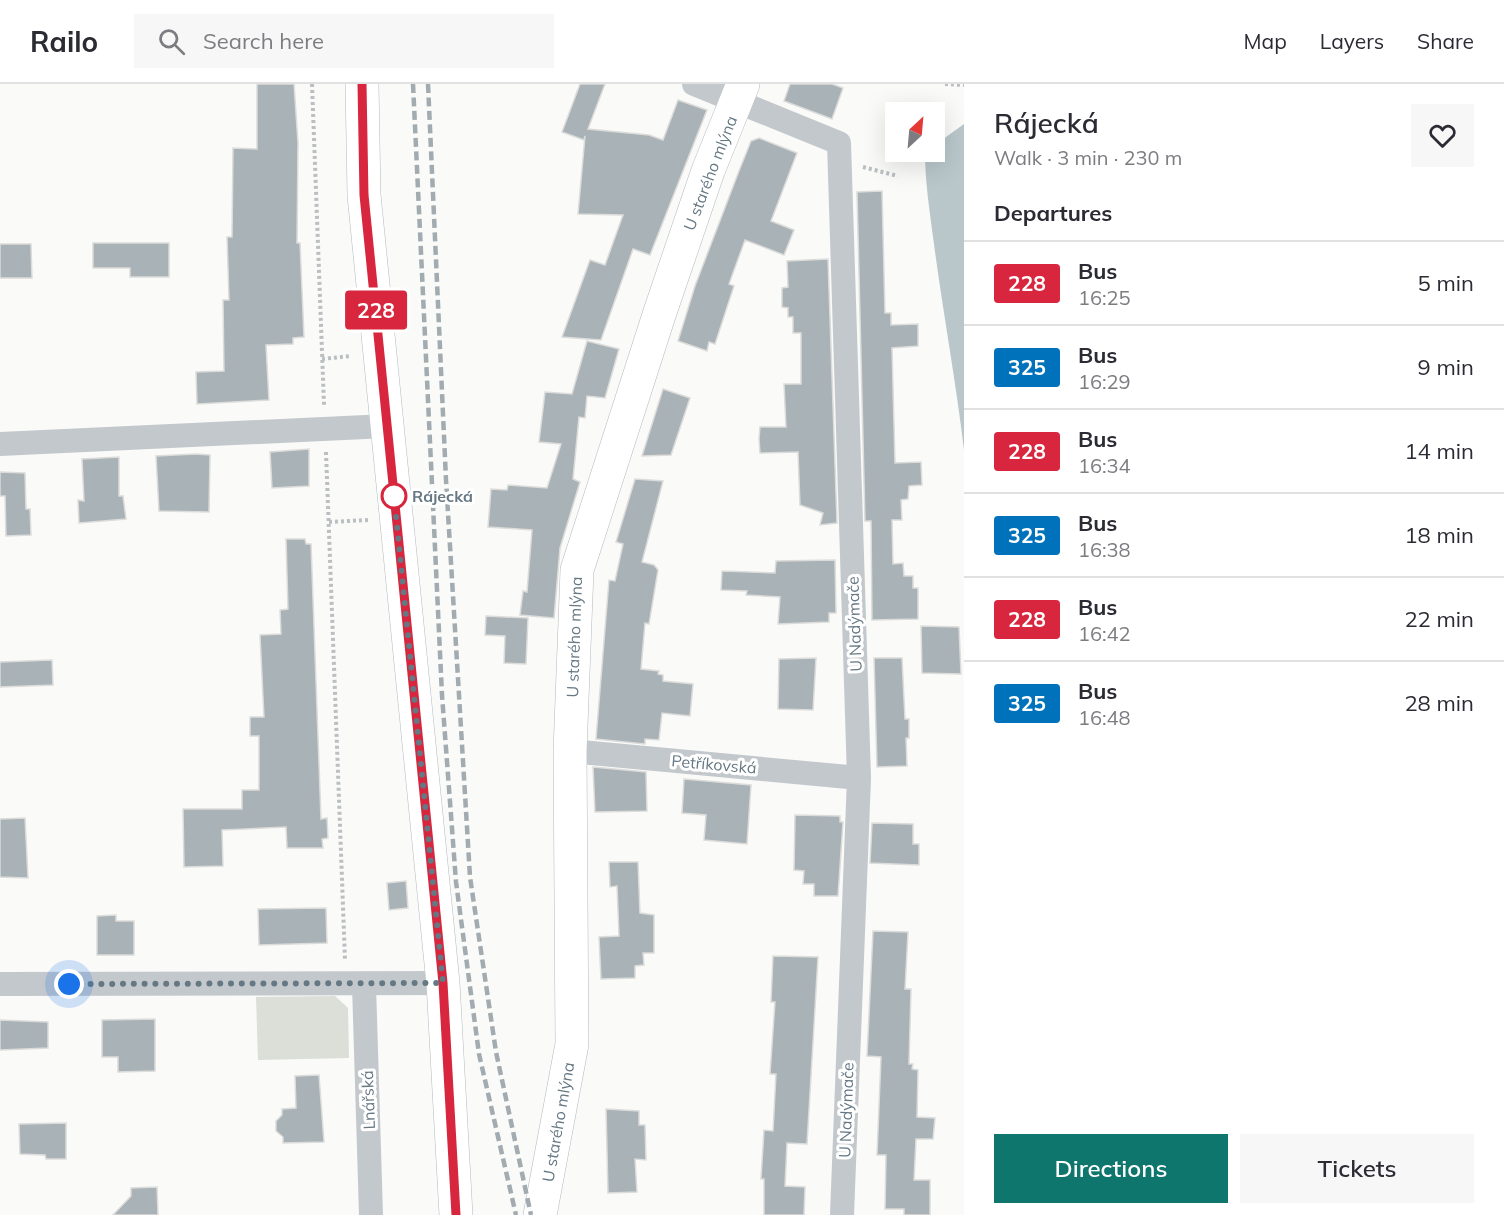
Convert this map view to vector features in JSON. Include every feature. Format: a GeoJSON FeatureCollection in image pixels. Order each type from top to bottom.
{"type":"FeatureCollection","features":[{"type":"Feature","properties":{"kind":"street"},"geometry":{"type":"LineString","coordinates":[[362,84],[364,195],[443,983],[456,1215]]}},
{"type":"Feature","properties":{"kind":"street"},"geometry":{"type":"LineString","coordinates":[[694,84],[741,92]]}},
{"type":"Feature","properties":{"kind":"street","name":"U starého mlýna"},"geometry":{"type":"LineString","coordinates":[[540,1215],[572,1044],[570,751],[577,570],[708,171],[741,92]]}},
{"type":"Feature","properties":{"kind":"street","name":"U Nadýmače"},"geometry":{"type":"LineString","coordinates":[[741,92],[838,143],[859,778],[842,1215]]}},
{"type":"Feature","properties":{"kind":"street"},"geometry":{"type":"LineString","coordinates":[[0,444],[387,426]]}},
{"type":"Feature","properties":{"kind":"street","name":"Petříkovská"},"geometry":{"type":"LineString","coordinates":[[570,751],[859,778]]}},
{"type":"Feature","properties":{"kind":"street"},"geometry":{"type":"LineString","coordinates":[[0,984],[355,985],[443,983]]}},
{"type":"Feature","properties":{"kind":"street","name":"Lnářská"},"geometry":{"type":"LineString","coordinates":[[355,985],[371,1215]]}},
{"type":"Feature","properties":{"kind":"path"},"geometry":{"type":"LineString","coordinates":[[312,84],[329,522],[355,985]]}},
{"type":"Feature","properties":{"kind":"path"},"geometry":{"type":"LineString","coordinates":[[945,84],[964,85]]}},
{"type":"Feature","properties":{"kind":"path"},"geometry":{"type":"LineString","coordinates":[[329,522],[369,519]]}},
{"type":"Feature","properties":{"kind":"shaded area"},"geometry":{"type":"Polygon","coordinates":[[[964,124],[964,450],[926,175],[925,162],[945,162],[945,138],[964,124]]]}},
{"type":"Feature","properties":{"kind":"shaded area"},"geometry":{"type":"Polygon","coordinates":[[[335,996],[348,1008],[349,1058],[258,1060],[256,997],[335,996]]]}},
{"type":"Feature","properties":{"kind":"building"},"geometry":{"type":"Polygon","coordinates":[[[257,84],[294,84],[298,143],[297,243],[300,243],[304,337],[293,338],[293,344],[266,345],[269,400],[197,404],[196,372],[224,371],[223,300],[229,300],[227,237],[232,237],[233,148],[257,149],[257,84]]]}},
{"type":"Feature","properties":{"kind":"building"},"geometry":{"type":"Polygon","coordinates":[[[580,84],[605,84],[588,129],[649,135],[663,140],[678,100],[707,110],[650,255],[633,249],[601,340],[562,337],[590,260],[605,265],[623,215],[578,214],[585,136],[584,140],[562,132],[580,84]]]}},
{"type":"Feature","properties":{"kind":"building"},"geometry":{"type":"Polygon","coordinates":[[[790,84],[832,84],[843,88],[832,119],[784,101],[790,84]]]}},
{"type":"Feature","properties":{"kind":"building"},"geometry":{"type":"Polygon","coordinates":[[[759,138],[797,153],[771,221],[794,230],[784,255],[745,240],[729,284],[734,286],[715,344],[709,342],[707,351],[678,341],[695,286],[739,171],[751,141],[759,138]]]}},
{"type":"Feature","properties":{"kind":"building"},"geometry":{"type":"Polygon","coordinates":[[[882,191],[885,313],[891,313],[891,325],[918,324],[918,346],[892,348],[895,463],[921,462],[922,485],[909,486],[908,499],[901,500],[902,520],[892,520],[893,564],[903,563],[904,576],[913,576],[913,588],[918,588],[918,619],[872,620],[871,521],[865,521],[857,192],[882,191]]]}},
{"type":"Feature","properties":{"kind":"building"},"geometry":{"type":"Polygon","coordinates":[[[93,243],[169,243],[169,277],[130,277],[130,268],[93,268],[93,243]]]}},
{"type":"Feature","properties":{"kind":"building"},"geometry":{"type":"Polygon","coordinates":[[[0,244],[31,244],[32,278],[0,278],[0,244]]]}},
{"type":"Feature","properties":{"kind":"building"},"geometry":{"type":"Polygon","coordinates":[[[828,259],[837,523],[820,525],[823,513],[800,505],[798,452],[760,453],[759,439],[760,427],[786,427],[784,384],[801,384],[801,333],[793,333],[793,317],[788,317],[788,308],[782,307],[782,288],[788,287],[787,261],[828,259]]]}},
{"type":"Feature","properties":{"kind":"building"},"geometry":{"type":"Polygon","coordinates":[[[587,341],[619,349],[605,398],[587,396],[585,418],[579,417],[573,479],[580,482],[560,548],[554,618],[520,615],[523,591],[527,592],[532,530],[488,527],[491,489],[507,490],[508,485],[547,488],[561,444],[539,442],[545,392],[572,394],[587,341]]]}},
{"type":"Feature","properties":{"kind":"building"},"geometry":{"type":"Polygon","coordinates":[[[663,389],[690,398],[671,455],[642,456],[663,389]]]}},
{"type":"Feature","properties":{"kind":"building"},"geometry":{"type":"Polygon","coordinates":[[[309,449],[309,486],[272,488],[270,452],[309,449]]]}},
{"type":"Feature","properties":{"kind":"building"},"geometry":{"type":"Polygon","coordinates":[[[210,455],[209,512],[159,511],[156,456],[210,455]]]}},
{"type":"Feature","properties":{"kind":"building"},"geometry":{"type":"Polygon","coordinates":[[[119,457],[119,496],[123,496],[126,519],[79,523],[78,500],[84,501],[82,459],[119,457]]]}},
{"type":"Feature","properties":{"kind":"building"},"geometry":{"type":"Polygon","coordinates":[[[0,472],[25,473],[26,509],[30,509],[31,535],[6,536],[5,496],[0,496],[0,472]]]}},
{"type":"Feature","properties":{"kind":"building"},"geometry":{"type":"Polygon","coordinates":[[[635,479],[663,481],[642,562],[654,565],[658,570],[649,624],[645,623],[641,669],[659,671],[658,674],[663,675],[663,681],[693,684],[690,716],[662,713],[659,740],[645,739],[645,744],[596,739],[609,580],[615,581],[623,544],[616,542],[635,479]]]}},
{"type":"Feature","properties":{"kind":"building"},"geometry":{"type":"Polygon","coordinates":[[[286,539],[305,539],[306,544],[311,544],[321,819],[327,818],[328,838],[322,839],[323,848],[287,848],[286,827],[222,830],[223,866],[184,867],[183,809],[242,809],[242,790],[259,790],[259,736],[250,736],[250,717],[264,717],[260,635],[281,634],[280,610],[288,609],[286,539]]]}},
{"type":"Feature","properties":{"kind":"building"},"geometry":{"type":"Polygon","coordinates":[[[835,560],[836,613],[829,613],[829,622],[778,624],[780,597],[746,595],[747,591],[721,590],[722,571],[775,573],[776,561],[835,560]]]}},
{"type":"Feature","properties":{"kind":"building"},"geometry":{"type":"Polygon","coordinates":[[[486,616],[528,618],[526,664],[504,663],[505,636],[485,635],[486,616]]]}},
{"type":"Feature","properties":{"kind":"building"},"geometry":{"type":"Polygon","coordinates":[[[921,626],[959,627],[961,674],[922,673],[921,626]]]}},
{"type":"Feature","properties":{"kind":"building"},"geometry":{"type":"Polygon","coordinates":[[[816,658],[813,710],[778,709],[779,659],[816,658]]]}},
{"type":"Feature","properties":{"kind":"building"},"geometry":{"type":"Polygon","coordinates":[[[874,658],[902,658],[905,719],[909,719],[909,738],[906,738],[907,766],[877,767],[874,658]]]}},
{"type":"Feature","properties":{"kind":"building"},"geometry":{"type":"Polygon","coordinates":[[[52,660],[53,685],[0,687],[0,662],[52,660]]]}},
{"type":"Feature","properties":{"kind":"building"},"geometry":{"type":"Polygon","coordinates":[[[593,767],[646,772],[647,811],[595,812],[593,767]]]}},
{"type":"Feature","properties":{"kind":"building"},"geometry":{"type":"Polygon","coordinates":[[[684,779],[751,785],[747,844],[704,840],[706,815],[682,813],[684,779]]]}},
{"type":"Feature","properties":{"kind":"building"},"geometry":{"type":"Polygon","coordinates":[[[795,815],[840,816],[840,822],[843,822],[838,896],[814,896],[814,884],[803,884],[804,871],[794,870],[795,815]]]}},
{"type":"Feature","properties":{"kind":"building"},"geometry":{"type":"Polygon","coordinates":[[[25,818],[28,878],[0,877],[0,819],[25,818]]]}},
{"type":"Feature","properties":{"kind":"building"},"geometry":{"type":"Polygon","coordinates":[[[872,823],[913,824],[913,844],[919,844],[919,865],[870,863],[872,823]]]}},
{"type":"Feature","properties":{"kind":"building"},"geometry":{"type":"Polygon","coordinates":[[[609,862],[638,862],[640,913],[654,915],[654,953],[643,953],[644,965],[635,966],[635,978],[601,979],[599,937],[619,936],[617,886],[610,887],[609,862]]]}},
{"type":"Feature","properties":{"kind":"building"},"geometry":{"type":"Polygon","coordinates":[[[406,881],[408,908],[389,910],[387,883],[406,881]]]}},
{"type":"Feature","properties":{"kind":"building"},"geometry":{"type":"Polygon","coordinates":[[[326,908],[327,943],[259,945],[258,909],[326,908]]]}},
{"type":"Feature","properties":{"kind":"building"},"geometry":{"type":"Polygon","coordinates":[[[116,915],[116,921],[134,921],[134,955],[97,955],[97,916],[116,915]]]}},
{"type":"Feature","properties":{"kind":"building"},"geometry":{"type":"Polygon","coordinates":[[[873,931],[908,932],[905,989],[911,989],[909,1064],[913,1064],[912,1069],[918,1070],[917,1117],[935,1118],[933,1139],[916,1139],[914,1180],[930,1180],[930,1215],[904,1215],[904,1209],[885,1209],[886,1155],[877,1155],[881,1057],[867,1056],[873,931]]]}},
{"type":"Feature","properties":{"kind":"building"},"geometry":{"type":"Polygon","coordinates":[[[773,956],[818,957],[807,1144],[787,1143],[785,1186],[805,1187],[804,1215],[764,1215],[764,1179],[761,1179],[764,1130],[773,1131],[776,1074],[770,1074],[775,1002],[771,1002],[773,956]]]}},
{"type":"Feature","properties":{"kind":"building"},"geometry":{"type":"Polygon","coordinates":[[[155,1019],[155,1071],[118,1072],[118,1057],[102,1057],[102,1020],[155,1019]]]}},
{"type":"Feature","properties":{"kind":"building"},"geometry":{"type":"Polygon","coordinates":[[[0,1020],[48,1022],[48,1048],[0,1050],[0,1020]]]}},
{"type":"Feature","properties":{"kind":"building"},"geometry":{"type":"Polygon","coordinates":[[[319,1075],[324,1142],[283,1143],[283,1137],[276,1131],[276,1121],[282,1115],[282,1109],[296,1108],[295,1076],[319,1075]]]}},
{"type":"Feature","properties":{"kind":"building"},"geometry":{"type":"Polygon","coordinates":[[[606,1109],[639,1111],[639,1125],[645,1125],[646,1160],[635,1159],[637,1192],[608,1193],[606,1109]]]}},
{"type":"Feature","properties":{"kind":"building"},"geometry":{"type":"Polygon","coordinates":[[[66,1123],[66,1159],[46,1159],[45,1155],[20,1154],[19,1124],[66,1123]]]}},
{"type":"Feature","properties":{"kind":"building"},"geometry":{"type":"Polygon","coordinates":[[[157,1187],[158,1215],[113,1215],[131,1196],[131,1188],[157,1187]]]}},
{"type":"Feature","properties":{"kind":"railway"},"geometry":{"type":"LineString","coordinates":[[413,84],[442,695],[456,882],[479,1054],[516,1215]]}},
{"type":"Feature","properties":{"kind":"railway"},"geometry":{"type":"LineString","coordinates":[[428,84],[446,480],[470,877],[496,1052],[531,1215]]}},
{"type":"Feature","properties":{"kind":"bus line","name":"228"},"geometry":{"type":"LineString","coordinates":[[362,84],[364,195],[443,983],[456,1215]]}},
{"type":"Feature","properties":{"kind":"place","name":"Rájecká"},"geometry":{"type":"Point","coordinates":[394,496]}},
{"type":"Feature","properties":{"kind":"route"},"geometry":{"type":"LineString","coordinates":[[69,984],[443,983],[394,496]]}}]}
